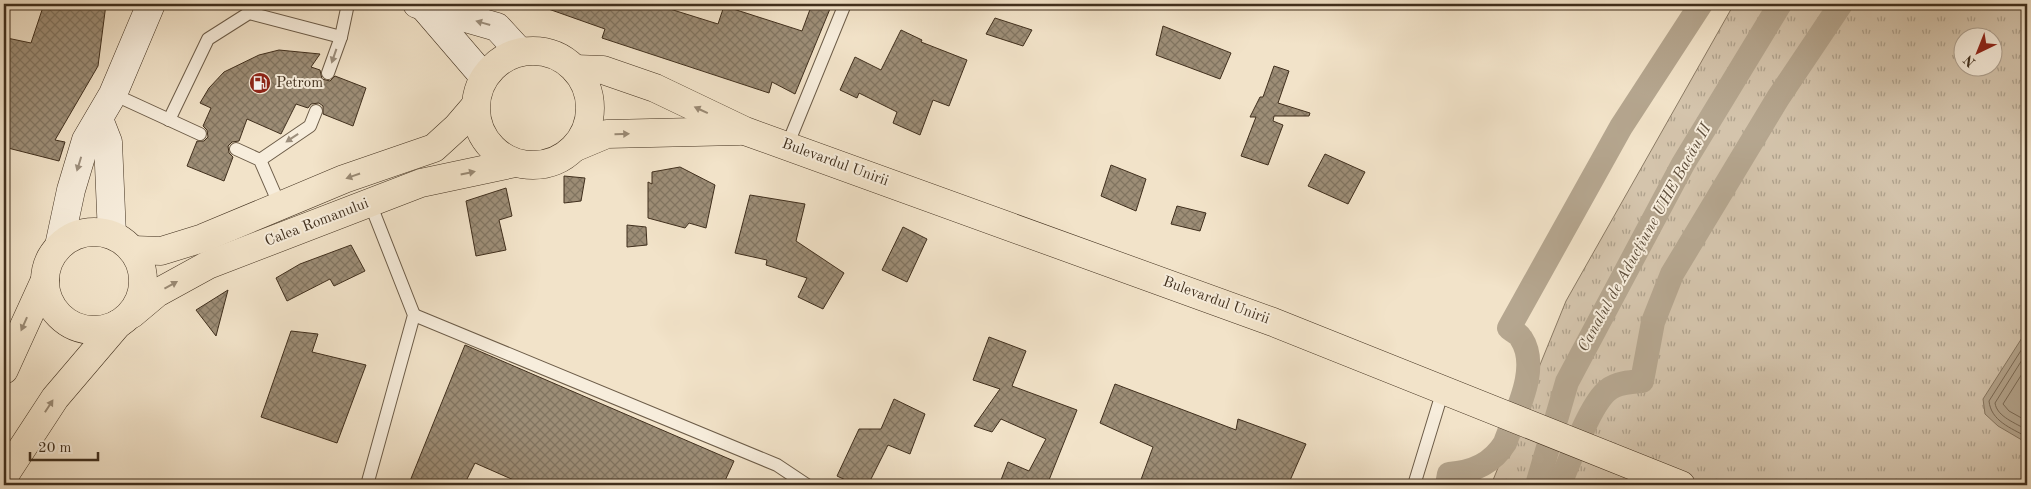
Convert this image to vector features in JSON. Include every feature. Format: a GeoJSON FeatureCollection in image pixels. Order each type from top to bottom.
{"type":"FeatureCollection","features":[{"type":"Feature","properties":{"kind":"main road"},"geometry":{"type":"LineString","coordinates":[[4,370],[45,280],[47,267],[59,246],[71,190],[86,140],[113,94],[152,4]]}},
{"type":"Feature","properties":{"kind":"main road"},"geometry":{"type":"LineString","coordinates":[[420,5],[497,27],[520,52]]}},
{"type":"Feature","properties":{"kind":"main road"},"geometry":{"type":"LineString","coordinates":[[420,5],[484,77]]}},
{"type":"Feature","properties":{"kind":"main road"},"geometry":{"type":"LineString","coordinates":[[540,51],[560,57],[575,69],[585,83],[590,100],[590,117],[585,133],[576,147],[563,158],[548,164],[531,166],[515,163],[499,154],[486,141],[477,124],[475,106],[478,91],[484,77],[500,61],[520,52],[540,51]]}},
{"type":"Feature","properties":{"kind":"main road","name":"Bulevardul Unirii"},"geometry":{"type":"LineString","coordinates":[[575,69],[604,70],[655,88],[745,131],[1273,322],[1681,485]]}},
{"type":"Feature","properties":{"kind":"main road","name":"Calea Romanului"},"geometry":{"type":"LineString","coordinates":[[123,242],[161,251],[203,238],[344,179],[434,148],[457,127],[475,106]]}},
{"type":"Feature","properties":{"kind":"main road"},"geometry":{"type":"LineString","coordinates":[[45,280],[48,296],[56,312],[69,323],[85,329],[102,330],[125,319],[140,299],[144,282],[141,265],[123,242],[108,142],[98,120]]}},
{"type":"Feature","properties":{"kind":"main road","name":"Bulevardul Unirii"},"geometry":{"type":"LineString","coordinates":[[576,147],[607,134],[745,131]]}},
{"type":"Feature","properties":{"kind":"main road","name":"Calea Romanului"},"geometry":{"type":"LineString","coordinates":[[4,476],[54,398],[125,319],[157,293],[208,265],[420,183],[515,163]]}},
{"type":"Feature","properties":{"kind":"main road"},"geometry":{"type":"LineString","coordinates":[[59,246],[70,238],[84,233],[98,232],[123,242]]}},
{"type":"Feature","properties":{"kind":"lane"},"geometry":{"type":"LineString","coordinates":[[328,73],[341,36],[348,4]]}},
{"type":"Feature","properties":{"kind":"lane"},"geometry":{"type":"LineString","coordinates":[[787,146],[845,4]]}},
{"type":"Feature","properties":{"kind":"lane"},"geometry":{"type":"LineString","coordinates":[[169,120],[208,40],[249,13],[341,36]]}},
{"type":"Feature","properties":{"kind":"lane"},"geometry":{"type":"LineString","coordinates":[[113,94],[200,134]]}},
{"type":"Feature","properties":{"kind":"lane"},"geometry":{"type":"LineString","coordinates":[[260,160],[310,126],[316,111]]}},
{"type":"Feature","properties":{"kind":"lane"},"geometry":{"type":"LineString","coordinates":[[236,149],[260,160],[280,206]]}},
{"type":"Feature","properties":{"kind":"lane"},"geometry":{"type":"LineString","coordinates":[[367,485],[414,315],[370,203]]}},
{"type":"Feature","properties":{"kind":"lane"},"geometry":{"type":"LineString","coordinates":[[414,315],[777,465],[808,485]]}},
{"type":"Feature","properties":{"kind":"lane"},"geometry":{"type":"LineString","coordinates":[[1414,485],[1443,390]]}},
{"type":"Feature","properties":{"kind":"green space"},"geometry":{"type":"Polygon","coordinates":[[[1734,4],[2027,4],[2027,485],[1491,485],[1566,301],[1734,4]]]}},
{"type":"Feature","properties":{"kind":"water"},"geometry":{"type":"Polygon","coordinates":[[[2027,330],[2027,443],[1998,426],[1985,414],[1983,399],[2027,330]]]}},
{"type":"Feature","properties":{"kind":"building"},"geometry":{"type":"Polygon","coordinates":[[[44,4],[106,4],[98,66],[55,140],[65,142],[59,161],[4,147],[4,62],[7,38],[31,43],[44,4]]]}},
{"type":"Feature","properties":{"kind":"building"},"geometry":{"type":"Polygon","coordinates":[[[541,4],[654,4],[718,24],[724,6],[802,31],[812,4],[832,4],[795,94],[772,82],[769,93],[602,38],[605,29],[540,6],[541,4]]]}},
{"type":"Feature","properties":{"kind":"building"},"geometry":{"type":"Polygon","coordinates":[[[995,18],[1032,30],[1023,46],[986,34],[995,18]]]}},
{"type":"Feature","properties":{"kind":"building"},"geometry":{"type":"Polygon","coordinates":[[[1163,26],[1231,53],[1220,79],[1156,55],[1163,26]]]}},
{"type":"Feature","properties":{"kind":"building"},"geometry":{"type":"Polygon","coordinates":[[[901,30],[922,40],[921,42],[967,60],[949,106],[933,100],[920,135],[893,123],[897,112],[859,93],[857,98],[840,90],[855,57],[881,70],[901,30]]]}},
{"type":"Feature","properties":{"kind":"building"},"geometry":{"type":"Polygon","coordinates":[[[279,50],[320,54],[311,67],[320,70],[322,79],[330,81],[335,76],[366,88],[353,126],[323,114],[323,106],[319,103],[311,104],[308,108],[296,104],[281,134],[247,119],[239,141],[232,142],[228,146],[229,153],[233,157],[224,181],[187,166],[197,141],[204,141],[208,137],[207,130],[203,126],[211,108],[200,103],[209,88],[224,72],[259,55],[279,50]]]}},
{"type":"Feature","properties":{"kind":"building"},"geometry":{"type":"Polygon","coordinates":[[[1274,66],[1289,71],[1278,103],[1310,113],[1309,116],[1274,116],[1273,121],[1283,125],[1268,165],[1241,156],[1256,117],[1250,117],[1260,97],[1263,97],[1274,66]]]}},
{"type":"Feature","properties":{"kind":"building"},"geometry":{"type":"Polygon","coordinates":[[[1325,154],[1365,172],[1348,204],[1308,186],[1325,154]]]}},
{"type":"Feature","properties":{"kind":"building"},"geometry":{"type":"Polygon","coordinates":[[[1111,165],[1146,179],[1136,211],[1101,196],[1111,165]]]}},
{"type":"Feature","properties":{"kind":"building"},"geometry":{"type":"Polygon","coordinates":[[[680,167],[715,185],[706,228],[689,223],[685,228],[648,218],[648,182],[652,184],[652,172],[680,167]]]}},
{"type":"Feature","properties":{"kind":"building"},"geometry":{"type":"Polygon","coordinates":[[[564,176],[585,178],[581,201],[564,203],[564,176]]]}},
{"type":"Feature","properties":{"kind":"building"},"geometry":{"type":"Polygon","coordinates":[[[506,188],[512,216],[499,220],[506,250],[476,256],[466,201],[506,188]]]}},
{"type":"Feature","properties":{"kind":"building"},"geometry":{"type":"Polygon","coordinates":[[[750,195],[805,204],[796,241],[844,273],[823,309],[798,297],[807,278],[766,265],[767,260],[735,253],[750,195]]]}},
{"type":"Feature","properties":{"kind":"building"},"geometry":{"type":"Polygon","coordinates":[[[1177,206],[1206,213],[1200,231],[1171,224],[1177,206]]]}},
{"type":"Feature","properties":{"kind":"building"},"geometry":{"type":"Polygon","coordinates":[[[627,225],[646,227],[647,245],[627,247],[627,225]]]}},
{"type":"Feature","properties":{"kind":"building"},"geometry":{"type":"Polygon","coordinates":[[[903,227],[927,239],[907,282],[882,270],[903,227]]]}},
{"type":"Feature","properties":{"kind":"building"},"geometry":{"type":"Polygon","coordinates":[[[351,245],[365,271],[334,286],[330,279],[287,301],[276,278],[300,264],[351,245]]]}},
{"type":"Feature","properties":{"kind":"building"},"geometry":{"type":"Polygon","coordinates":[[[228,290],[216,336],[196,310],[228,290]]]}},
{"type":"Feature","properties":{"kind":"building"},"geometry":{"type":"Polygon","coordinates":[[[291,331],[318,334],[312,352],[366,365],[337,443],[261,417],[291,331]]]}},
{"type":"Feature","properties":{"kind":"building"},"geometry":{"type":"Polygon","coordinates":[[[989,337],[1026,351],[1012,386],[1077,410],[1049,480],[1062,485],[999,485],[1008,462],[1029,471],[1046,439],[1001,419],[992,432],[974,426],[1000,389],[973,380],[989,337]]]}},
{"type":"Feature","properties":{"kind":"building"},"geometry":{"type":"Polygon","coordinates":[[[465,345],[734,461],[723,485],[525,485],[475,463],[464,485],[420,485],[410,481],[465,345]]]}},
{"type":"Feature","properties":{"kind":"building"},"geometry":{"type":"Polygon","coordinates":[[[1115,384],[1236,430],[1238,419],[1306,444],[1288,485],[1139,485],[1153,447],[1100,423],[1115,384]]]}},
{"type":"Feature","properties":{"kind":"building"},"geometry":{"type":"Polygon","coordinates":[[[894,399],[925,414],[910,454],[888,445],[868,485],[856,485],[837,476],[859,429],[881,429],[894,399]]]}},
{"type":"Feature","properties":{"kind":"waterway"},"geometry":{"type":"LineString","coordinates":[[1447,485],[1449,474],[1481,466],[1488,462],[1505,443],[1520,405],[1527,377],[1528,363],[1526,350],[1521,338],[1509,328],[1621,127],[1701,4]]}},
{"type":"Feature","properties":{"kind":"waterway","name":"Canalul de Aducțiune UHE Bacău II"},"geometry":{"type":"LineString","coordinates":[[1537,485],[1567,382],[1683,164],[1780,4]]}},
{"type":"Feature","properties":{"kind":"waterway"},"geometry":{"type":"LineString","coordinates":[[1562,485],[1561,481],[1582,432],[1601,397],[1615,386],[1628,382],[1642,381],[1653,322],[1672,274],[1778,98],[1841,4]]}},
{"type":"Feature","properties":{"kind":"place","name":"Petrom"},"geometry":{"type":"Point","coordinates":[260,83]}}]}
